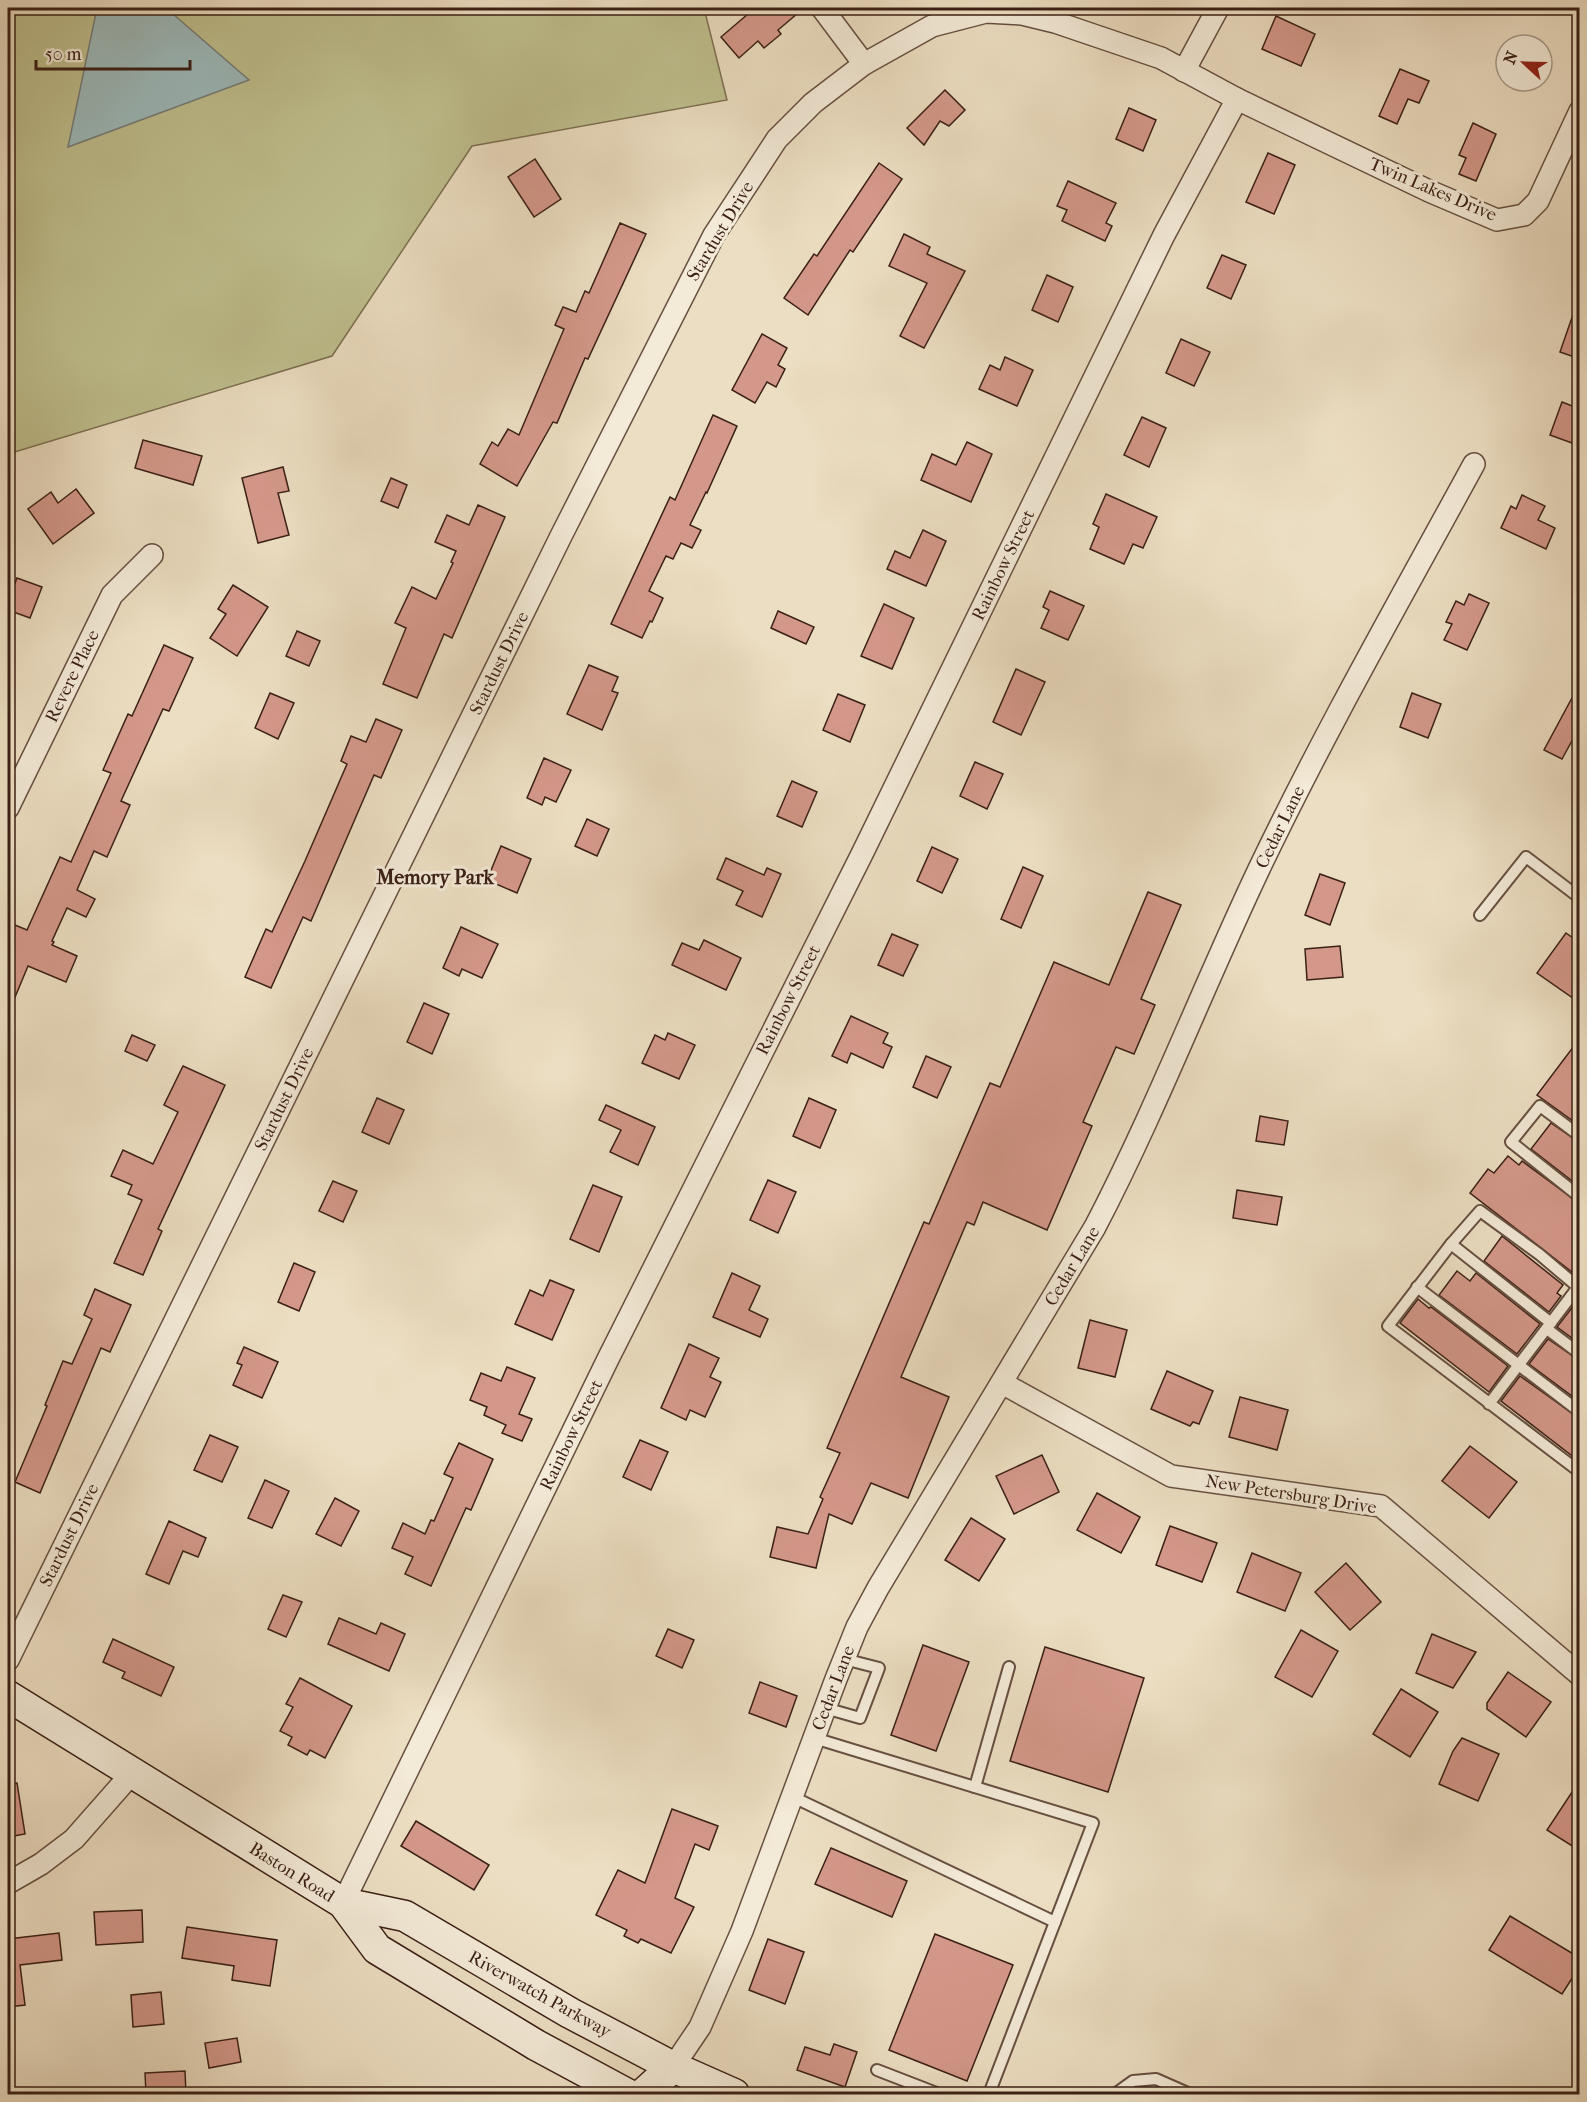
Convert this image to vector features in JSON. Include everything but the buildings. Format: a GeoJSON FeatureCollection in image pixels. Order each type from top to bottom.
{"type":"FeatureCollection","features":[{"type":"Feature","properties":{"kind":"main road","name":"Baston Road"},"geometry":{"type":"LineString","coordinates":[[8,1696],[343,1904],[377,1949],[536,2046],[627,2094]]}},
{"type":"Feature","properties":{"kind":"main road","name":"Riverwatch Parkway"},"geometry":{"type":"LineString","coordinates":[[343,1904],[405,1916],[570,2013],[673,2067],[734,2094]]}},
{"type":"Feature","properties":{"kind":"main road"},"geometry":{"type":"LineString","coordinates":[[643,2094],[673,2067]]}},
{"type":"Feature","properties":{"kind":"street"},"geometry":{"type":"LineString","coordinates":[[822,8],[864,64]]}},
{"type":"Feature","properties":{"kind":"street"},"geometry":{"type":"LineString","coordinates":[[1184,70],[1218,8]]}},
{"type":"Feature","properties":{"kind":"street","name":"Stardust Drive"},"geometry":{"type":"LineString","coordinates":[[8,1660],[561,536],[714,235],[777,139],[813,103],[864,64],[961,12],[1022,14],[1055,22],[1161,58],[1237,99]]}},
{"type":"Feature","properties":{"kind":"street","name":"Twin Lakes Drive"},"geometry":{"type":"LineString","coordinates":[[1237,99],[1429,191],[1497,220],[1524,215],[1538,201],[1580,111]]}},
{"type":"Feature","properties":{"kind":"street","name":"Rainbow Street"},"geometry":{"type":"LineString","coordinates":[[343,1904],[618,1338],[867,843],[1164,235],[1237,99]]}},
{"type":"Feature","properties":{"kind":"street","name":"Cedar Lane"},"geometry":{"type":"LineString","coordinates":[[673,2067],[700,2027],[742,1930],[825,1708],[858,1627],[878,1588],[1061,1286],[1109,1201],[1295,794],[1474,464]]}},
{"type":"Feature","properties":{"kind":"street","name":"Revere Place"},"geometry":{"type":"LineString","coordinates":[[8,808],[112,595],[152,555]]}},
{"type":"Feature","properties":{"kind":"street","name":"New Petersburg Drive"},"geometry":{"type":"LineString","coordinates":[[1002,1383],[1171,1476],[1382,1506],[1580,1675]]}},
{"type":"Feature","properties":{"kind":"street"},"geometry":{"type":"LineString","coordinates":[[8,1883],[41,1864],[74,1839],[133,1772]]}},
{"type":"Feature","properties":{"kind":"lane"},"geometry":{"type":"LineString","coordinates":[[1480,915],[1526,857],[1578,894]]}},
{"type":"Feature","properties":{"kind":"lane"},"geometry":{"type":"LineString","coordinates":[[1580,1136],[1540,1106],[1510,1142],[1580,1197]]}},
{"type":"Feature","properties":{"kind":"lane"},"geometry":{"type":"LineString","coordinates":[[1489,1404],[1579,1288],[1539,1254],[1480,1211],[1388,1326],[1489,1404],[1580,1472]]}},
{"type":"Feature","properties":{"kind":"lane"},"geometry":{"type":"LineString","coordinates":[[1451,1245],[1580,1354]]}},
{"type":"Feature","properties":{"kind":"lane"},"geometry":{"type":"LineString","coordinates":[[1417,1287],[1580,1412]]}},
{"type":"Feature","properties":{"kind":"lane"},"geometry":{"type":"LineString","coordinates":[[825,1708],[860,1718],[879,1668],[844,1659]]}},
{"type":"Feature","properties":{"kind":"lane"},"geometry":{"type":"LineString","coordinates":[[975,1787],[1009,1667]]}},
{"type":"Feature","properties":{"kind":"lane"},"geometry":{"type":"LineString","coordinates":[[814,1738],[1093,1823],[989,2094]]}},
{"type":"Feature","properties":{"kind":"lane"},"geometry":{"type":"LineString","coordinates":[[793,1797],[1055,1922]]}},
{"type":"Feature","properties":{"kind":"lane"},"geometry":{"type":"LineString","coordinates":[[877,2070],[939,2094]]}},
{"type":"Feature","properties":{"kind":"lane"},"geometry":{"type":"LineString","coordinates":[[1115,2094],[1133,2081],[1156,2079],[1190,2094]]}},
{"type":"Feature","properties":{"kind":"green space"},"geometry":{"type":"Polygon","coordinates":[[[8,8],[704,8],[727,100],[472,146],[332,356],[8,454],[8,8]]]}},
{"type":"Feature","properties":{"kind":"water"},"geometry":{"type":"Polygon","coordinates":[[[97,8],[166,8],[249,80],[68,147],[97,8]]]}},
{"type":"Feature","properties":{"kind":"district","name":"Memory Park"},"geometry":{"type":"Point","coordinates":[435,877]}}]}
